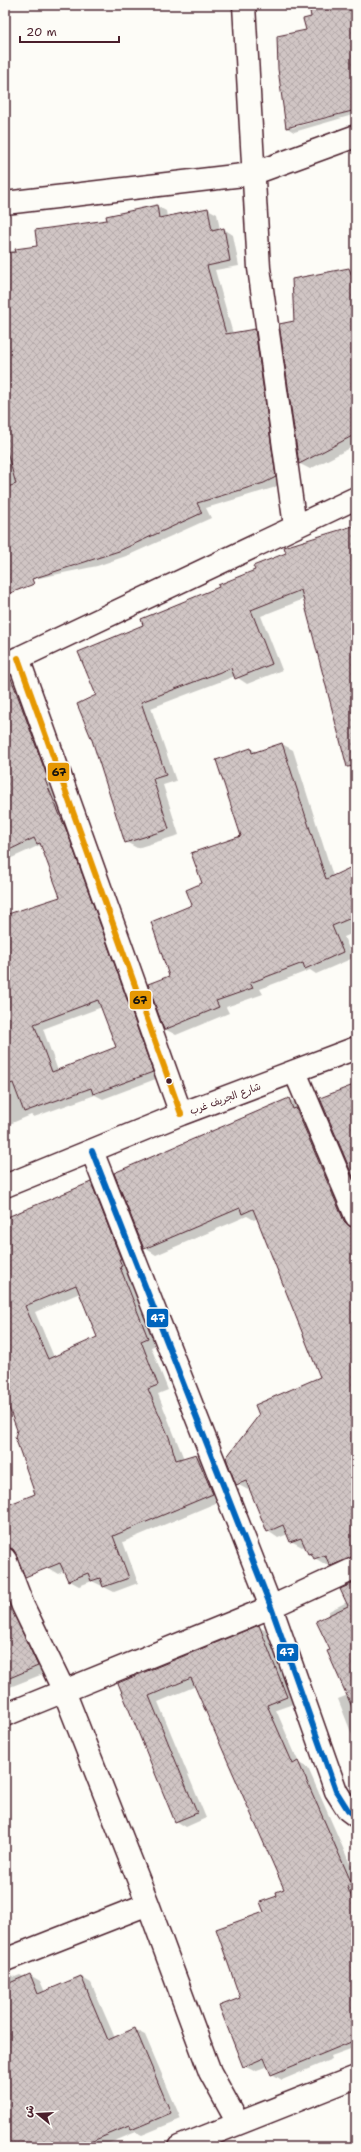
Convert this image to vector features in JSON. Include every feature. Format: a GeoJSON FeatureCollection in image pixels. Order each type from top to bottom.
{"type":"FeatureCollection","features":[{"type":"Feature","properties":{"kind":"street"},"geometry":{"type":"LineString","coordinates":[[244,5],[252,174],[259,268],[295,526]]}},
{"type":"Feature","properties":{"kind":"street"},"geometry":{"type":"LineString","coordinates":[[5,203],[252,174],[356,136]]}},
{"type":"Feature","properties":{"kind":"street"},"geometry":{"type":"LineString","coordinates":[[181,1114],[12,662],[356,498]]}},
{"type":"Feature","properties":{"kind":"street","name":"شارع الجريف غرب"},"geometry":{"type":"LineString","coordinates":[[5,1186],[181,1114],[356,1048]]}},
{"type":"Feature","properties":{"kind":"street"},"geometry":{"type":"LineString","coordinates":[[295,1072],[356,1216]]}},
{"type":"Feature","properties":{"kind":"street"},"geometry":{"type":"LineString","coordinates":[[92,1151],[271,1607],[336,1791],[348,1810],[356,1816]]}},
{"type":"Feature","properties":{"kind":"street"},"geometry":{"type":"LineString","coordinates":[[5,1559],[22,1606],[64,1691],[148,1904],[210,2072],[238,2122]]}},
{"type":"Feature","properties":{"kind":"street"},"geometry":{"type":"LineString","coordinates":[[5,1715],[271,1607],[356,1568]]}},
{"type":"Feature","properties":{"kind":"street"},"geometry":{"type":"LineString","coordinates":[[5,1960],[148,1904]]}},
{"type":"Feature","properties":{"kind":"street"},"geometry":{"type":"LineString","coordinates":[[179,2147],[238,2122],[356,2077]]}},
{"type":"Feature","properties":{"kind":"building"},"geometry":{"type":"Polygon","coordinates":[[[309,5],[356,5],[356,110],[286,128],[278,69],[277,36],[306,30],[303,19],[311,17],[309,5]]]}},
{"type":"Feature","properties":{"kind":"building"},"geometry":{"type":"Polygon","coordinates":[[[157,205],[159,218],[208,208],[212,231],[224,228],[230,261],[207,266],[226,334],[255,329],[276,477],[264,483],[197,503],[202,513],[119,551],[32,579],[34,584],[5,595],[5,488],[16,484],[5,445],[5,253],[16,252],[15,249],[37,246],[35,230],[107,220],[106,216],[157,205]]]}},
{"type":"Feature","properties":{"kind":"building"},"geometry":{"type":"Polygon","coordinates":[[[349,268],[356,287],[356,434],[299,464],[279,324],[294,321],[292,279],[349,268]]]}},
{"type":"Feature","properties":{"kind":"building"},"geometry":{"type":"Polygon","coordinates":[[[356,525],[356,766],[347,767],[301,590],[251,610],[272,664],[235,679],[231,668],[141,702],[166,775],[153,779],[169,829],[125,843],[92,740],[77,704],[96,695],[78,652],[143,625],[141,619],[219,587],[218,585],[255,570],[253,566],[286,553],[284,547],[356,525]]]}},
{"type":"Feature","properties":{"kind":"building"},"geometry":{"type":"Polygon","coordinates":[[[5,676],[10,676],[48,779],[45,780],[68,834],[153,1072],[93,1094],[91,1088],[24,1112],[13,1083],[5,1086],[5,915],[60,897],[40,843],[37,844],[34,838],[5,852],[5,676]],[[98,1000],[34,1024],[52,1072],[116,1047],[98,1000]]]}},
{"type":"Feature","properties":{"kind":"building"},"geometry":{"type":"Polygon","coordinates":[[[282,743],[326,879],[356,865],[356,916],[332,926],[343,952],[305,969],[303,963],[250,983],[253,988],[216,1001],[219,1007],[164,1030],[148,984],[169,976],[151,922],[192,905],[186,890],[202,883],[191,853],[241,836],[216,760],[251,748],[252,753],[282,743]]]}},
{"type":"Feature","properties":{"kind":"building"},"geometry":{"type":"Polygon","coordinates":[[[356,1084],[356,1184],[320,1098],[356,1084]]]}},
{"type":"Feature","properties":{"kind":"building"},"geometry":{"type":"Polygon","coordinates":[[[289,1098],[293,1109],[296,1108],[344,1221],[349,1226],[356,1228],[356,1556],[330,1566],[325,1555],[314,1559],[311,1553],[308,1554],[301,1538],[290,1542],[283,1525],[267,1532],[246,1481],[236,1485],[226,1458],[259,1415],[255,1405],[320,1377],[253,1209],[242,1214],[240,1208],[144,1249],[114,1173],[289,1098]]]}},
{"type":"Feature","properties":{"kind":"building"},"geometry":{"type":"Polygon","coordinates":[[[91,1182],[121,1259],[119,1259],[122,1266],[120,1267],[148,1338],[141,1341],[158,1385],[148,1389],[169,1437],[176,1460],[196,1454],[213,1494],[113,1536],[129,1578],[103,1587],[100,1578],[91,1581],[88,1573],[68,1581],[60,1563],[25,1577],[13,1549],[5,1547],[5,1506],[35,1494],[15,1437],[17,1430],[5,1397],[5,1218],[91,1182]],[[76,1285],[25,1306],[48,1359],[97,1337],[76,1285]]]}},
{"type":"Feature","properties":{"kind":"building"},"geometry":{"type":"Polygon","coordinates":[[[356,1582],[356,1716],[327,1651],[330,1650],[316,1621],[348,1606],[340,1589],[356,1582]]]}},
{"type":"Feature","properties":{"kind":"building"},"geometry":{"type":"Polygon","coordinates":[[[5,1594],[38,1666],[5,1680],[5,1594]]]}},
{"type":"Feature","properties":{"kind":"building"},"geometry":{"type":"Polygon","coordinates":[[[259,1625],[287,1697],[267,1705],[293,1764],[298,1761],[352,1884],[347,1886],[356,1908],[356,2040],[271,2075],[264,2058],[243,2067],[219,2006],[240,1998],[216,1929],[264,1912],[260,1902],[277,1896],[276,1892],[284,1889],[191,1678],[149,1696],[197,1813],[175,1822],[118,1683],[259,1625]]]}},
{"type":"Feature","properties":{"kind":"building"},"geometry":{"type":"Polygon","coordinates":[[[30,1974],[38,1994],[81,1976],[108,2040],[135,2028],[171,2113],[131,2130],[129,2126],[78,2147],[5,2147],[5,1985],[30,1974]]]}},
{"type":"Feature","properties":{"kind":"transit line","name":"67"},"geometry":{"type":"LineString","coordinates":[[18,658],[181,1114]]}},
{"type":"Feature","properties":{"kind":"transit line","name":"47"},"geometry":{"type":"LineString","coordinates":[[92,1151],[271,1607],[336,1791],[348,1810],[356,1816]]}}]}
